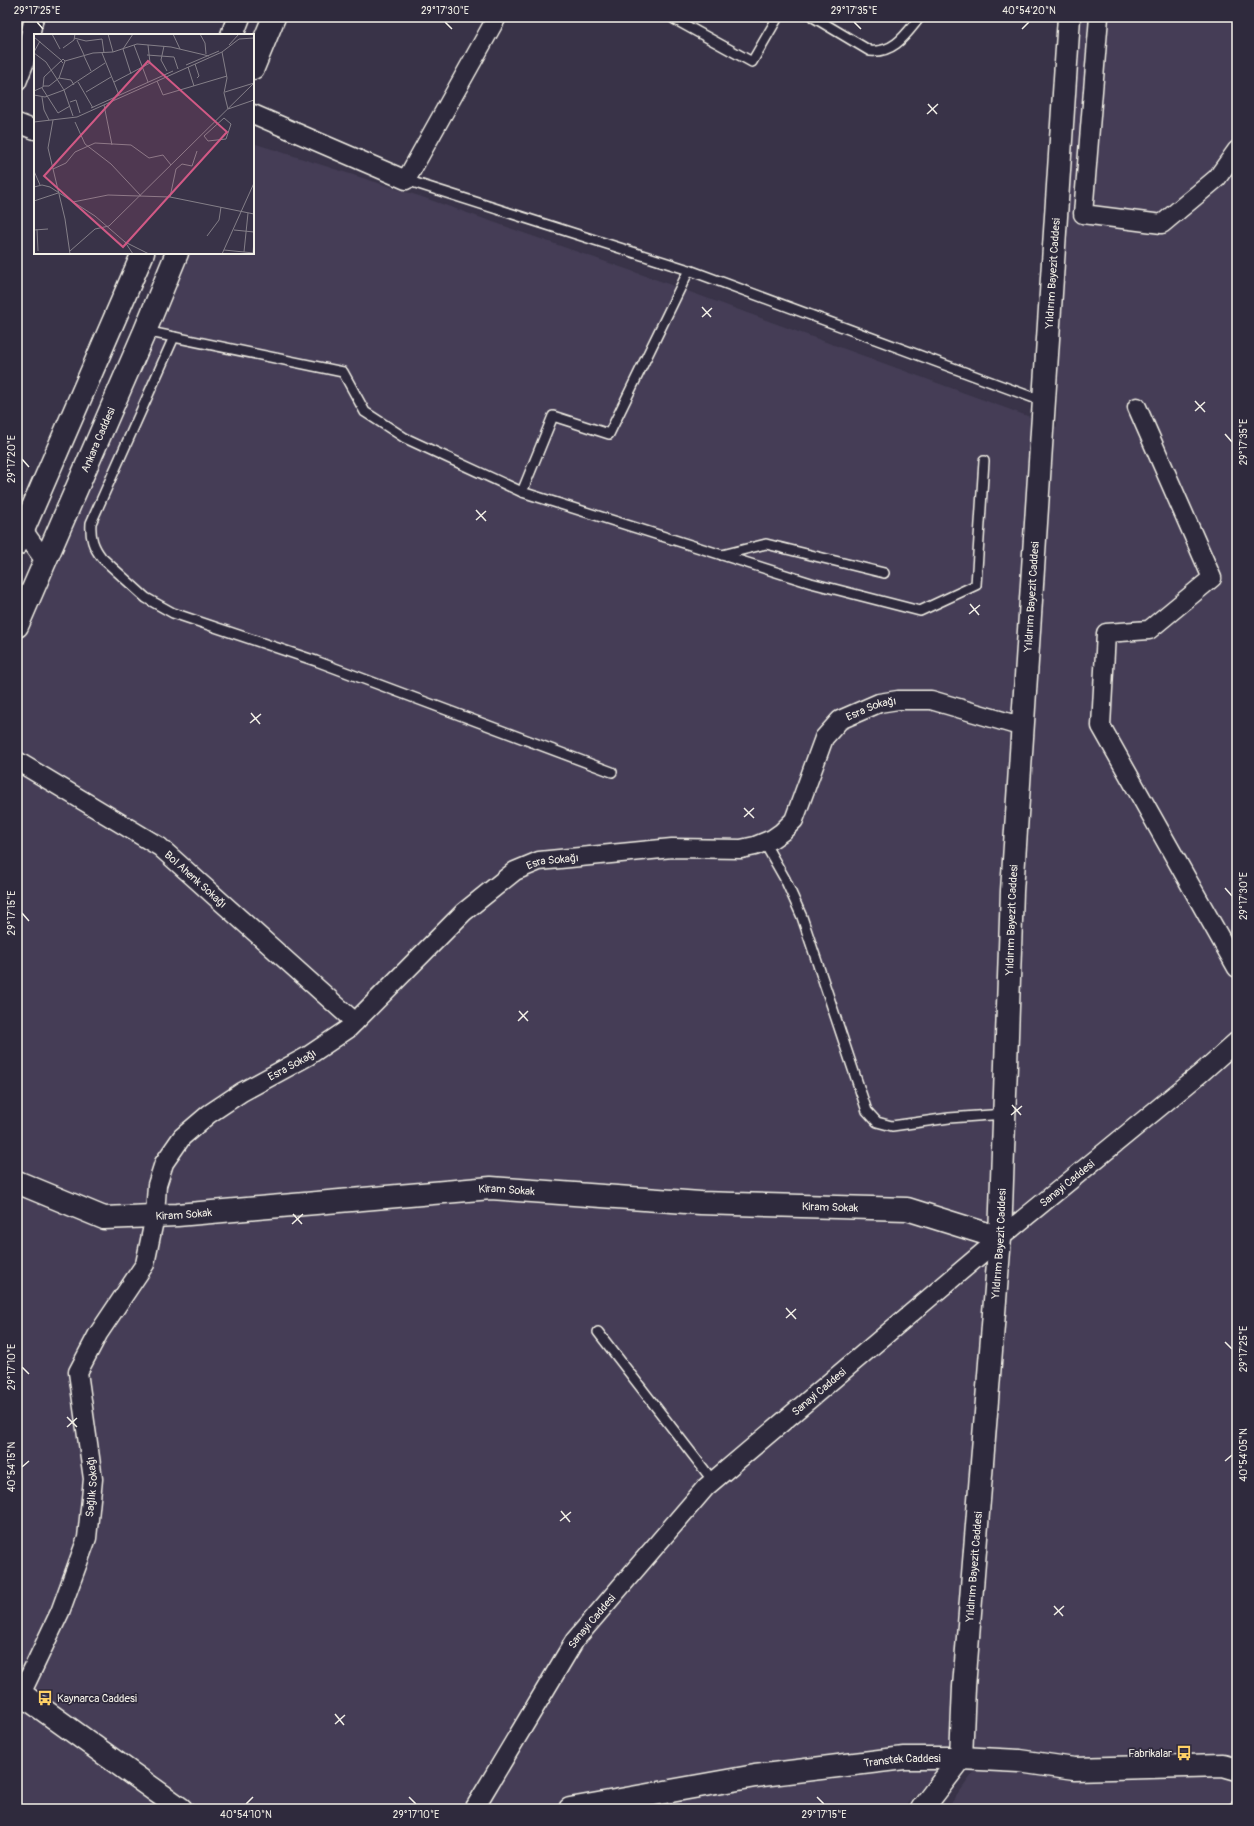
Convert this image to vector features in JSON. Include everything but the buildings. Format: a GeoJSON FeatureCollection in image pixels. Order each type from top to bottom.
{"type":"FeatureCollection","features":[{"type":"Feature","properties":{"kind":"street"},"geometry":{"type":"LineString","coordinates":[[17,82],[24,64],[34,17]]}},
{"type":"Feature","properties":{"kind":"street"},"geometry":{"type":"LineString","coordinates":[[232,34],[239,17]]}},
{"type":"Feature","properties":{"kind":"street"},"geometry":{"type":"LineString","coordinates":[[254,66],[274,17]]}},
{"type":"Feature","properties":{"kind":"street"},"geometry":{"type":"LineString","coordinates":[[254,114],[406,180],[497,17]]}},
{"type":"Feature","properties":{"kind":"street","name":"Yıldırım Bayezit Caddesi"},"geometry":{"type":"LineString","coordinates":[[961,1758],[964,1687],[1000,1238],[1012,891],[1069,17]]}},
{"type":"Feature","properties":{"kind":"street"},"geometry":{"type":"LineString","coordinates":[[1099,17],[1083,214],[1162,224],[1217,178],[1237,150]]}},
{"type":"Feature","properties":{"kind":"street"},"geometry":{"type":"LineString","coordinates":[[17,123],[34,130]]}},
{"type":"Feature","properties":{"kind":"street"},"geometry":{"type":"LineString","coordinates":[[45,561],[19,534],[143,254]]}},
{"type":"Feature","properties":{"kind":"street","name":"Ankara Caddesi"},"geometry":{"type":"LineString","coordinates":[[17,626],[145,332],[177,254]]}},
{"type":"Feature","properties":{"kind":"street"},"geometry":{"type":"LineString","coordinates":[[1137,406],[1212,578],[1149,630],[1106,633],[1101,726],[1237,968]]}},
{"type":"Feature","properties":{"kind":"street","name":"Esra Sokağı"},"geometry":{"type":"LineString","coordinates":[[155,1216],[157,1186],[164,1163],[182,1137],[209,1114],[242,1092],[308,1056],[348,1029],[464,912],[515,871],[539,861],[672,848],[741,849],[764,842],[782,832],[794,820],[824,738],[840,720],[878,703],[898,700],[930,700],[1023,727]]}},
{"type":"Feature","properties":{"kind":"street","name":"Bol Ahenk Sokağı"},"geometry":{"type":"LineString","coordinates":[[17,761],[160,847],[355,1022]]}},
{"type":"Feature","properties":{"kind":"street","name":"Sanayi Caddesi"},"geometry":{"type":"LineString","coordinates":[[474,1809],[576,1640],[713,1481],[1000,1238],[1200,1074],[1237,1041]]}},
{"type":"Feature","properties":{"kind":"street","name":"Kiram Sokak"},"geometry":{"type":"LineString","coordinates":[[17,1182],[104,1218],[155,1216],[491,1188],[700,1203],[907,1209],[1000,1238]]}},
{"type":"Feature","properties":{"kind":"street","name":"Sağlık Sokağı"},"geometry":{"type":"LineString","coordinates":[[19,1692],[60,1612],[87,1538],[93,1479],[78,1372],[98,1334],[145,1264],[155,1216]]}},
{"type":"Feature","properties":{"kind":"street"},"geometry":{"type":"LineString","coordinates":[[19,1692],[181,1809]]}},
{"type":"Feature","properties":{"kind":"street","name":"Transtek Caddesi"},"geometry":{"type":"LineString","coordinates":[[570,1809],[755,1776],[904,1758],[961,1758],[1019,1762],[1074,1769],[1232,1765]]}},
{"type":"Feature","properties":{"kind":"street"},"geometry":{"type":"LineString","coordinates":[[922,1809],[961,1758]]}},
{"type":"Feature","properties":{"kind":"lane"},"geometry":{"type":"LineString","coordinates":[[674,18],[752,62],[778,17]]}},
{"type":"Feature","properties":{"kind":"lane"},"geometry":{"type":"LineString","coordinates":[[813,17],[870,51],[885,50],[896,45],[920,17]]}},
{"type":"Feature","properties":{"kind":"lane"},"geometry":{"type":"LineString","coordinates":[[406,180],[689,270],[1044,402]]}},
{"type":"Feature","properties":{"kind":"lane"},"geometry":{"type":"LineString","coordinates":[[522,492],[553,416],[609,434],[689,270]]}},
{"type":"Feature","properties":{"kind":"lane"},"geometry":{"type":"LineString","coordinates":[[145,332],[343,372],[365,412],[405,438],[522,492],[811,583],[920,611],[976,585],[984,461]]}},
{"type":"Feature","properties":{"kind":"lane"},"geometry":{"type":"LineString","coordinates":[[174,338],[91,523],[92,540],[102,558],[146,598],[173,614],[316,661],[612,772]]}},
{"type":"Feature","properties":{"kind":"lane"},"geometry":{"type":"LineString","coordinates":[[720,555],[766,544],[884,573]]}},
{"type":"Feature","properties":{"kind":"lane"},"geometry":{"type":"LineString","coordinates":[[764,842],[776,860],[802,917],[867,1111],[872,1117],[877,1122],[892,1126],[949,1118],[1005,1114]]}},
{"type":"Feature","properties":{"kind":"lane"},"geometry":{"type":"LineString","coordinates":[[598,1332],[713,1481]]}},
{"type":"Feature","properties":{"kind":"lane"},"geometry":{"type":"LineString","coordinates":[[1232,1809],[1237,1805]]}},
{"type":"Feature","properties":{"kind":"shaded area"},"geometry":{"type":"Polygon","coordinates":[[[1068,17],[1237,17],[1237,1809],[947,1809],[974,1772],[937,1770],[904,1809],[17,1809],[17,637],[188,254],[254,254],[254,143],[419,196],[660,281],[1057,427],[1068,17]]]}},
{"type":"Feature","properties":{"kind":"place","name":"Kaynarca Caddesi"},"geometry":{"type":"Point","coordinates":[45,1698]}},
{"type":"Feature","properties":{"kind":"place","name":"Fabrikalar"},"geometry":{"type":"Point","coordinates":[1184,1753]}}]}
